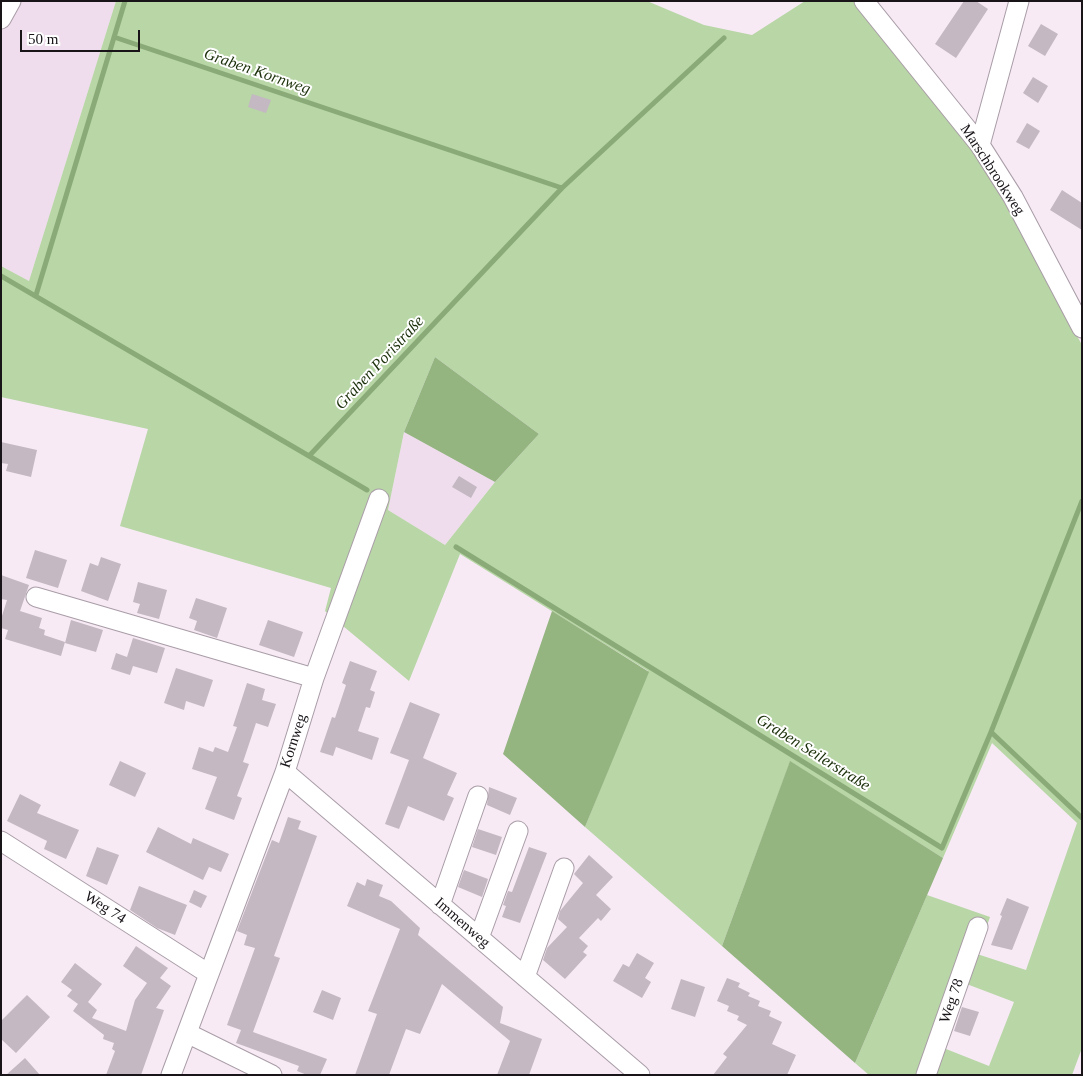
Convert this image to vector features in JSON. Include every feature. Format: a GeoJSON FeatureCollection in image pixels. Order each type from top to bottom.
{"type":"FeatureCollection","features":[{"type":"Feature","properties":{"kind":"street"},"geometry":{"type":"LineString","coordinates":[[1,19],[11,1]]}},
{"type":"Feature","properties":{"kind":"street","name":"Marschbrookweg"},"geometry":{"type":"LineString","coordinates":[[864,1],[980,145],[1013,197],[1082,328]]}},
{"type":"Feature","properties":{"kind":"street"},"geometry":{"type":"LineString","coordinates":[[980,145],[1019,1]]}},
{"type":"Feature","properties":{"kind":"street","name":"Kornweg"},"geometry":{"type":"LineString","coordinates":[[171,1075],[284,772],[314,678],[379,499]]}},
{"type":"Feature","properties":{"kind":"street"},"geometry":{"type":"LineString","coordinates":[[36,597],[314,678]]}},
{"type":"Feature","properties":{"kind":"street","name":"Immenweg"},"geometry":{"type":"LineString","coordinates":[[284,772],[640,1075]]}},
{"type":"Feature","properties":{"kind":"street"},"geometry":{"type":"LineString","coordinates":[[440,905],[478,796]]}},
{"type":"Feature","properties":{"kind":"street"},"geometry":{"type":"LineString","coordinates":[[479,938],[518,831]]}},
{"type":"Feature","properties":{"kind":"street","name":"Weg 74"},"geometry":{"type":"LineString","coordinates":[[1,841],[209,974]]}},
{"type":"Feature","properties":{"kind":"street"},"geometry":{"type":"LineString","coordinates":[[525,977],[564,868]]}},
{"type":"Feature","properties":{"kind":"street","name":"Weg 78"},"geometry":{"type":"LineString","coordinates":[[926,1075],[978,927]]}},
{"type":"Feature","properties":{"kind":"street"},"geometry":{"type":"LineString","coordinates":[[187,1033],[272,1075]]}},
{"type":"Feature","properties":{"kind":"shaded area"},"geometry":{"type":"Polygon","coordinates":[[[1,1],[116,1],[29,281],[1,266],[1,1]]]}},
{"type":"Feature","properties":{"kind":"shaded area"},"geometry":{"type":"Polygon","coordinates":[[[404,432],[495,482],[445,545],[388,510],[404,432]]]}},
{"type":"Feature","properties":{"kind":"green space"},"geometry":{"type":"Polygon","coordinates":[[[116,1],[647,1],[704,25],[752,35],[805,1],[854,1],[966,140],[1006,205],[1082,345],[1082,1048],[1072,1075],[869,1075],[855,1063],[927,895],[990,917],[977,954],[1026,970],[1077,823],[992,743],[943,858],[790,762],[722,946],[585,827],[648,671],[460,554],[409,681],[325,611],[331,588],[120,526],[148,429],[1,397],[1,266],[29,281],[116,1]],[[435,357],[404,432],[388,510],[445,545],[495,482],[539,434],[435,357]],[[964,983],[941,1047],[989,1066],[1014,1002],[964,983]]]}},
{"type":"Feature","properties":{"kind":"green space"},"geometry":{"type":"Polygon","coordinates":[[[435,357],[539,434],[495,482],[404,432],[435,357]]]}},
{"type":"Feature","properties":{"kind":"green space"},"geometry":{"type":"Polygon","coordinates":[[[552,611],[649,672],[585,827],[503,754],[552,611]]]}},
{"type":"Feature","properties":{"kind":"green space"},"geometry":{"type":"Polygon","coordinates":[[[790,761],[943,858],[855,1063],[722,946],[790,761]]]}},
{"type":"Feature","properties":{"kind":"building"},"geometry":{"type":"Polygon","coordinates":[[[964,1],[976,1],[988,9],[956,58],[935,44],[964,1]]]}},
{"type":"Feature","properties":{"kind":"building"},"geometry":{"type":"Polygon","coordinates":[[[1041,24],[1058,34],[1045,56],[1028,46],[1041,24]]]}},
{"type":"Feature","properties":{"kind":"building"},"geometry":{"type":"Polygon","coordinates":[[[1033,77],[1048,86],[1038,103],[1023,93],[1033,77]]]}},
{"type":"Feature","properties":{"kind":"building"},"geometry":{"type":"Polygon","coordinates":[[[252,94],[271,100],[266,113],[248,107],[252,94]]]}},
{"type":"Feature","properties":{"kind":"building"},"geometry":{"type":"Polygon","coordinates":[[[1027,123],[1040,131],[1029,149],[1016,142],[1027,123]]]}},
{"type":"Feature","properties":{"kind":"building"},"geometry":{"type":"Polygon","coordinates":[[[1062,190],[1082,203],[1082,230],[1050,210],[1062,190]]]}},
{"type":"Feature","properties":{"kind":"building"},"geometry":{"type":"Polygon","coordinates":[[[1,442],[37,450],[31,477],[6,471],[8,464],[1,463],[1,442]]]}},
{"type":"Feature","properties":{"kind":"building"},"geometry":{"type":"Polygon","coordinates":[[[459,476],[477,487],[471,498],[452,487],[459,476]]]}},
{"type":"Feature","properties":{"kind":"building"},"geometry":{"type":"Polygon","coordinates":[[[35,550],[67,560],[58,588],[26,578],[35,550]]]}},
{"type":"Feature","properties":{"kind":"building"},"geometry":{"type":"Polygon","coordinates":[[[101,557],[121,564],[108,601],[81,591],[90,563],[98,566],[101,557]]]}},
{"type":"Feature","properties":{"kind":"building"},"geometry":{"type":"Polygon","coordinates":[[[1,575],[29,585],[20,611],[42,618],[39,628],[45,630],[44,635],[65,642],[61,656],[5,639],[8,630],[1,628],[1,619],[7,600],[1,599],[1,575]]]}},
{"type":"Feature","properties":{"kind":"building"},"geometry":{"type":"Polygon","coordinates":[[[138,582],[167,590],[159,619],[137,613],[140,604],[133,602],[138,582]]]}},
{"type":"Feature","properties":{"kind":"building"},"geometry":{"type":"Polygon","coordinates":[[[196,598],[227,608],[217,638],[194,630],[197,621],[189,618],[196,598]]]}},
{"type":"Feature","properties":{"kind":"building"},"geometry":{"type":"Polygon","coordinates":[[[71,620],[103,630],[96,652],[65,643],[71,620]]]}},
{"type":"Feature","properties":{"kind":"building"},"geometry":{"type":"Polygon","coordinates":[[[268,620],[303,632],[294,657],[259,645],[268,620]]]}},
{"type":"Feature","properties":{"kind":"building"},"geometry":{"type":"Polygon","coordinates":[[[133,638],[165,648],[157,673],[133,666],[130,675],[111,669],[116,653],[127,657],[133,638]]]}},
{"type":"Feature","properties":{"kind":"building"},"geometry":{"type":"Polygon","coordinates":[[[350,661],[377,671],[370,690],[375,692],[370,708],[366,707],[358,731],[379,738],[372,760],[336,747],[333,756],[320,752],[332,717],[335,718],[346,685],[342,683],[350,661]]]}},
{"type":"Feature","properties":{"kind":"building"},"geometry":{"type":"Polygon","coordinates":[[[176,668],[213,680],[204,707],[186,701],[184,710],[164,703],[176,668]]]}},
{"type":"Feature","properties":{"kind":"building"},"geometry":{"type":"Polygon","coordinates":[[[247,683],[265,689],[262,700],[276,704],[268,727],[256,723],[243,762],[249,764],[237,796],[242,798],[234,820],[205,809],[217,777],[192,769],[199,747],[213,752],[215,747],[228,752],[237,727],[233,726],[247,683]]]}},
{"type":"Feature","properties":{"kind":"building"},"geometry":{"type":"Polygon","coordinates":[[[410,702],[440,714],[423,758],[457,773],[447,795],[454,798],[444,821],[408,806],[399,829],[385,824],[409,760],[390,753],[410,702]]]}},
{"type":"Feature","properties":{"kind":"building"},"geometry":{"type":"Polygon","coordinates":[[[120,761],[146,773],[135,797],[109,785],[120,761]]]}},
{"type":"Feature","properties":{"kind":"building"},"geometry":{"type":"Polygon","coordinates":[[[489,787],[517,798],[510,815],[487,805],[489,787]]]}},
{"type":"Feature","properties":{"kind":"building"},"geometry":{"type":"Polygon","coordinates":[[[20,794],[41,805],[37,813],[79,830],[66,859],[44,849],[47,841],[7,821],[20,794]]]}},
{"type":"Feature","properties":{"kind":"building"},"geometry":{"type":"Polygon","coordinates":[[[288,817],[301,821],[298,829],[317,836],[274,956],[280,958],[253,1032],[327,1059],[320,1075],[307,1075],[297,1071],[299,1066],[236,1043],[241,1030],[227,1025],[255,948],[244,945],[247,935],[237,931],[272,840],[279,843],[288,817]]]}},
{"type":"Feature","properties":{"kind":"building"},"geometry":{"type":"Polygon","coordinates":[[[158,827],[191,844],[193,838],[229,854],[221,872],[209,867],[203,880],[146,852],[158,827]]]}},
{"type":"Feature","properties":{"kind":"building"},"geometry":{"type":"Polygon","coordinates":[[[478,829],[502,837],[496,855],[472,847],[478,829]]]}},
{"type":"Feature","properties":{"kind":"building"},"geometry":{"type":"Polygon","coordinates":[[[97,847],[119,855],[107,885],[86,876],[97,847]]]}},
{"type":"Feature","properties":{"kind":"building"},"geometry":{"type":"Polygon","coordinates":[[[529,847],[547,853],[520,923],[502,917],[506,906],[503,905],[508,891],[512,892],[529,847]]]}},
{"type":"Feature","properties":{"kind":"building"},"geometry":{"type":"Polygon","coordinates":[[[589,855],[613,877],[596,895],[611,909],[601,921],[598,918],[579,938],[588,946],[583,952],[587,955],[565,979],[543,960],[547,948],[567,927],[558,919],[560,911],[583,883],[574,874],[589,855]]]}},
{"type":"Feature","properties":{"kind":"building"},"geometry":{"type":"Polygon","coordinates":[[[464,870],[488,879],[482,897],[458,887],[464,870]]]}},
{"type":"Feature","properties":{"kind":"building"},"geometry":{"type":"Polygon","coordinates":[[[367,879],[383,885],[379,896],[391,901],[420,928],[418,935],[503,1007],[500,1023],[542,1039],[529,1075],[497,1075],[510,1041],[442,984],[420,1034],[406,1029],[389,1075],[355,1075],[377,1014],[368,1011],[400,929],[347,906],[357,882],[365,886],[367,879]]]}},
{"type":"Feature","properties":{"kind":"building"},"geometry":{"type":"Polygon","coordinates":[[[139,886],[187,905],[175,935],[157,928],[130,910],[139,886]]]}},
{"type":"Feature","properties":{"kind":"building"},"geometry":{"type":"Polygon","coordinates":[[[194,890],[207,896],[201,908],[189,902],[194,890]]]}},
{"type":"Feature","properties":{"kind":"building"},"geometry":{"type":"Polygon","coordinates":[[[1007,898],[1029,907],[1012,950],[991,945],[1007,898]]]}},
{"type":"Feature","properties":{"kind":"building"},"geometry":{"type":"Polygon","coordinates":[[[136,946],[168,968],[160,978],[171,986],[156,1008],[164,1010],[141,1075],[106,1075],[115,1051],[112,1049],[114,1043],[103,1039],[104,1035],[73,1011],[78,1004],[67,996],[72,990],[61,982],[75,963],[102,984],[88,1002],[97,1010],[92,1018],[126,1031],[135,1000],[147,983],[123,966],[136,946]]]}},
{"type":"Feature","properties":{"kind":"building"},"geometry":{"type":"Polygon","coordinates":[[[637,953],[654,963],[645,978],[651,982],[642,998],[613,981],[623,964],[629,967],[637,953]]]}},
{"type":"Feature","properties":{"kind":"building"},"geometry":{"type":"Polygon","coordinates":[[[727,978],[740,983],[738,987],[750,993],[748,996],[760,1001],[758,1006],[771,1011],[769,1016],[782,1022],[772,1044],[796,1055],[787,1075],[713,1075],[727,1057],[723,1054],[747,1025],[737,1020],[739,1016],[727,1011],[729,1006],[717,1001],[727,978]]]}},
{"type":"Feature","properties":{"kind":"building"},"geometry":{"type":"Polygon","coordinates":[[[681,979],[705,987],[695,1017],[671,1009],[681,979]]]}},
{"type":"Feature","properties":{"kind":"building"},"geometry":{"type":"Polygon","coordinates":[[[322,990],[341,998],[333,1020],[313,1012],[322,990]]]}},
{"type":"Feature","properties":{"kind":"building"},"geometry":{"type":"Polygon","coordinates":[[[27,995],[50,1017],[16,1053],[1,1039],[1,1021],[27,995]]]}},
{"type":"Feature","properties":{"kind":"building"},"geometry":{"type":"Polygon","coordinates":[[[962,1007],[979,1012],[970,1036],[954,1031],[962,1007]]]}},
{"type":"Feature","properties":{"kind":"building"},"geometry":{"type":"Polygon","coordinates":[[[25,1058],[40,1075],[6,1075],[25,1058]]]}},
{"type":"Feature","properties":{"kind":"waterway","name":"Graben Kornweg"},"geometry":{"type":"LineString","coordinates":[[36,295],[125,1]]}},
{"type":"Feature","properties":{"kind":"waterway","name":"Graben Kornweg"},"geometry":{"type":"LineString","coordinates":[[114,37],[562,188]]}},
{"type":"Feature","properties":{"kind":"waterway","name":"Graben Poristraße"},"geometry":{"type":"LineString","coordinates":[[1,276],[309,456],[562,188],[724,38]]}},
{"type":"Feature","properties":{"kind":"waterway","name":"Graben Seilerstraße"},"geometry":{"type":"LineString","coordinates":[[309,456],[367,490]]}},
{"type":"Feature","properties":{"kind":"waterway"},"geometry":{"type":"LineString","coordinates":[[991,732],[1082,501]]}},
{"type":"Feature","properties":{"kind":"waterway","name":"Graben Seilerstraße"},"geometry":{"type":"LineString","coordinates":[[456,547],[942,848],[991,732],[1082,818]]}}]}
